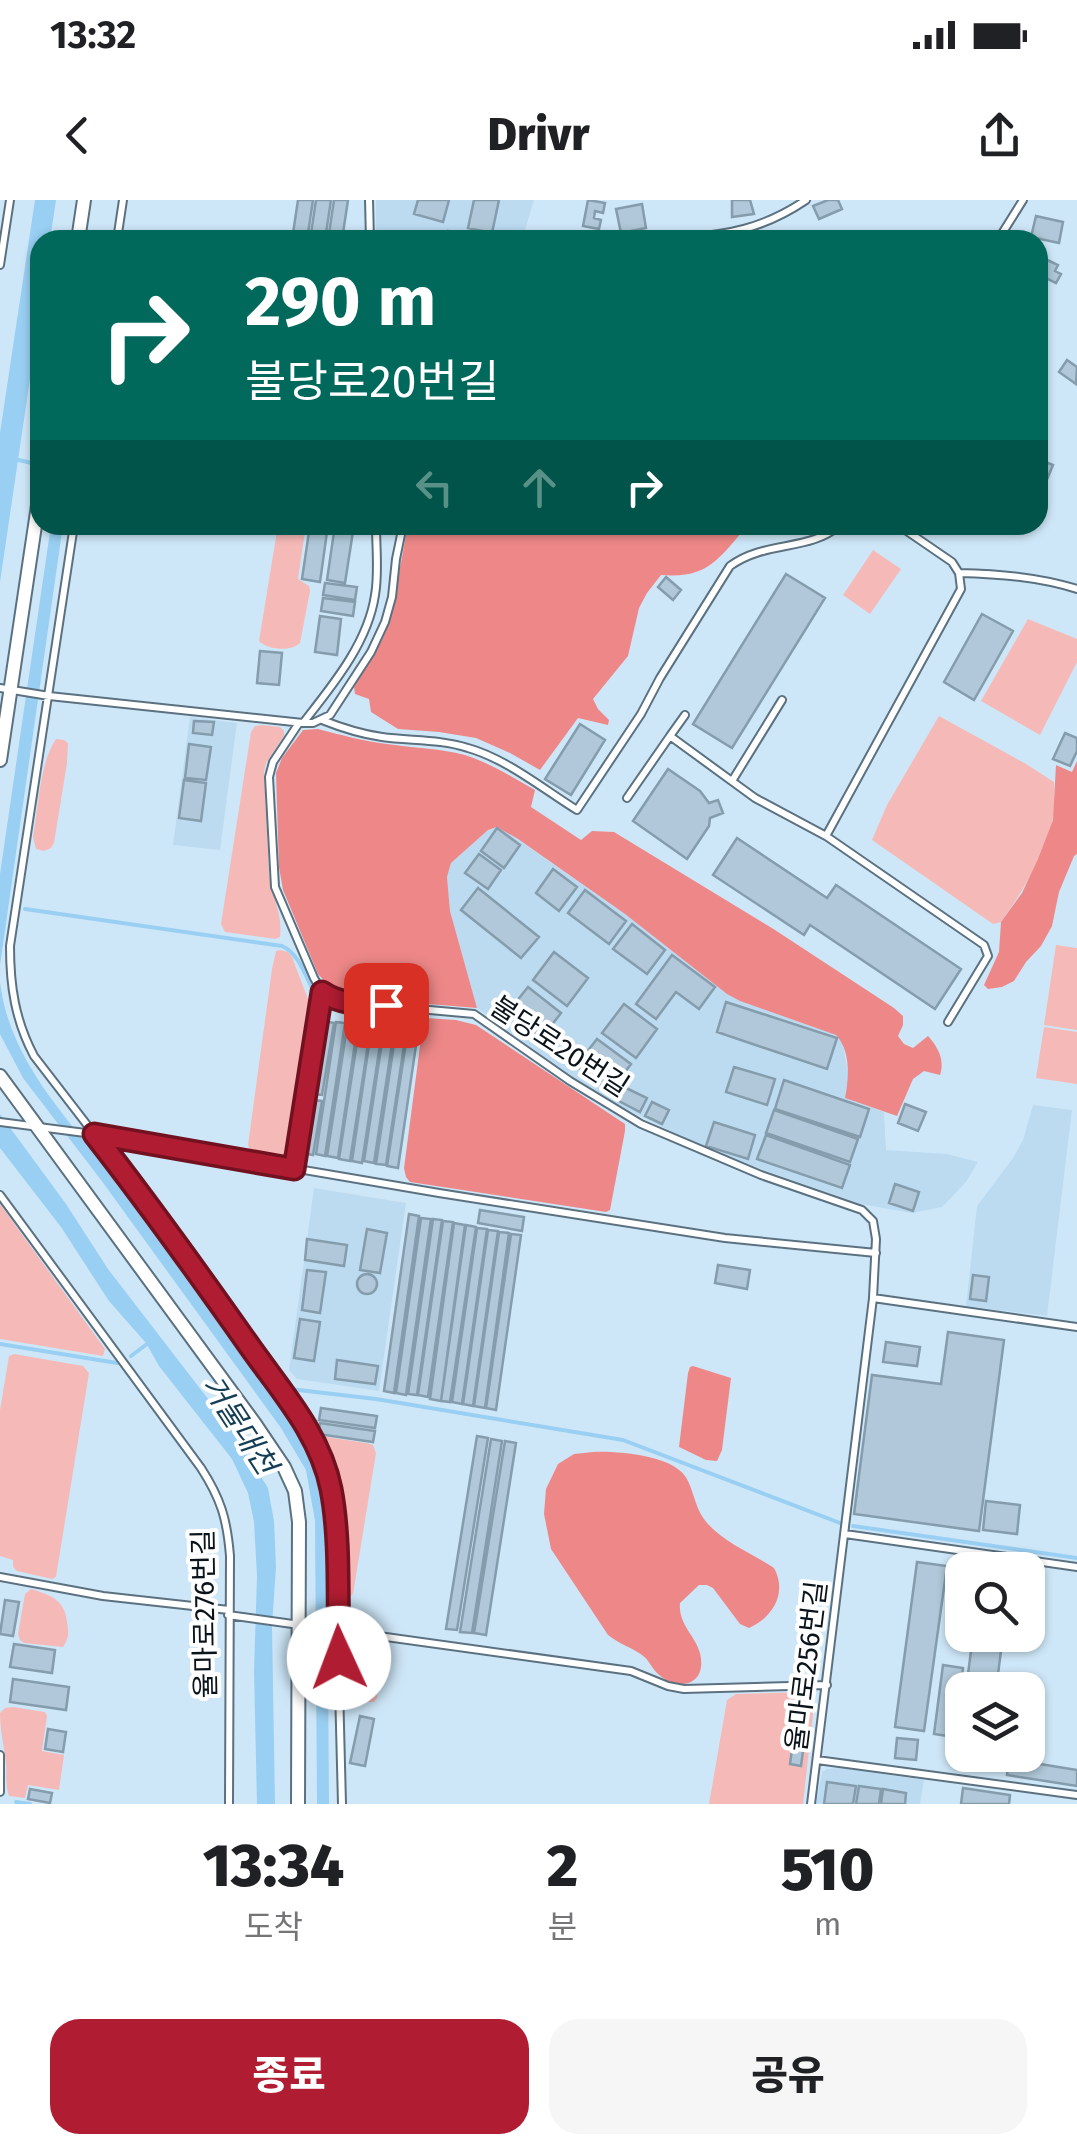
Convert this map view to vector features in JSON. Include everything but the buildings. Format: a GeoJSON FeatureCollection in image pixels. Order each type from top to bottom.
{"type":"FeatureCollection","features":[{"type":"Feature","properties":{"kind":"street"},"geometry":{"type":"LineString","coordinates":[[80,230],[84,200]]}},
{"type":"Feature","properties":{"kind":"street"},"geometry":{"type":"LineString","coordinates":[[0,760],[7,689],[33,535]]}},
{"type":"Feature","properties":{"kind":"street"},"geometry":{"type":"LineString","coordinates":[[0,1076],[255,1424],[295,1491],[299,1522],[298,1804]]}},
{"type":"Feature","properties":{"kind":"lane"},"geometry":{"type":"LineString","coordinates":[[0,265],[10,200]]}},
{"type":"Feature","properties":{"kind":"lane"},"geometry":{"type":"LineString","coordinates":[[118,230],[123,200]]}},
{"type":"Feature","properties":{"kind":"lane"},"geometry":{"type":"LineString","coordinates":[[369,200],[370,230]]}},
{"type":"Feature","properties":{"kind":"lane"},"geometry":{"type":"LineString","coordinates":[[741,230],[781,217],[806,200]]}},
{"type":"Feature","properties":{"kind":"lane"},"geometry":{"type":"LineString","coordinates":[[1004,230],[1023,200]]}},
{"type":"Feature","properties":{"kind":"lane"},"geometry":{"type":"LineString","coordinates":[[72,535],[10,946],[14,1003],[34,1056],[89,1133],[152,1209],[314,1439],[331,1490],[335,1530],[342,1804]]}},
{"type":"Feature","properties":{"kind":"lane"},"geometry":{"type":"LineString","coordinates":[[294,1169],[322,992],[279,898],[274,874],[269,777],[273,762],[347,662],[368,621],[375,595],[376,535]]}},
{"type":"Feature","properties":{"kind":"lane"},"geometry":{"type":"LineString","coordinates":[[7,689],[301,723],[322,720],[337,706],[385,622],[402,535]]}},
{"type":"Feature","properties":{"kind":"lane"},"geometry":{"type":"LineString","coordinates":[[322,720],[354,732],[470,748],[577,810],[641,714],[730,566],[758,551],[828,535]]}},
{"type":"Feature","properties":{"kind":"lane"},"geometry":{"type":"LineString","coordinates":[[826,836],[960,589],[959,573],[952,562],[913,535]]}},
{"type":"Feature","properties":{"kind":"lane"},"geometry":{"type":"LineString","coordinates":[[959,573],[1053,582],[1077,589]]}},
{"type":"Feature","properties":{"kind":"lane"},"geometry":{"type":"LineString","coordinates":[[732,782],[782,700]]}},
{"type":"Feature","properties":{"kind":"lane"},"geometry":{"type":"LineString","coordinates":[[627,798],[685,715]]}},
{"type":"Feature","properties":{"kind":"lane"},"geometry":{"type":"LineString","coordinates":[[670,736],[732,782],[826,836],[984,946],[988,956],[948,1022]]}},
{"type":"Feature","properties":{"kind":"lane","name":"불당로20번길"},"geometry":{"type":"LineString","coordinates":[[322,992],[332,999],[352,1003],[474,1014],[570,1082],[641,1124],[761,1175],[862,1210],[872,1221]]}},
{"type":"Feature","properties":{"kind":"lane"},"geometry":{"type":"LineString","coordinates":[[0,1122],[89,1133],[725,1238],[876,1253]]}},
{"type":"Feature","properties":{"kind":"lane","name":"율마로276번길"},"geometry":{"type":"LineString","coordinates":[[0,1195],[212,1484],[221,1503],[228,1524],[230,1556],[229,1804]]}},
{"type":"Feature","properties":{"kind":"lane","name":"율마로256번길"},"geometry":{"type":"LineString","coordinates":[[811,1804],[873,1298],[876,1253],[872,1221]]}},
{"type":"Feature","properties":{"kind":"lane"},"geometry":{"type":"LineString","coordinates":[[873,1298],[1077,1327]]}},
{"type":"Feature","properties":{"kind":"lane"},"geometry":{"type":"LineString","coordinates":[[845,1534],[1077,1568]]}},
{"type":"Feature","properties":{"kind":"lane"},"geometry":{"type":"LineString","coordinates":[[0,1577],[444,1647],[631,1671],[684,1689],[827,1685]]}},
{"type":"Feature","properties":{"kind":"lane"},"geometry":{"type":"LineString","coordinates":[[0,1755],[0,1792]]}},
{"type":"Feature","properties":{"kind":"lane"},"geometry":{"type":"LineString","coordinates":[[817,1760],[1077,1796]]}},
{"type":"Feature","properties":{"kind":"shaded area"},"geometry":{"type":"Polygon","coordinates":[[[35,200],[56,200],[52,230],[30,230],[35,200]]]}},
{"type":"Feature","properties":{"kind":"shaded area"},"geometry":{"type":"Polygon","coordinates":[[[376,200],[534,200],[525,230],[376,230],[376,200]]]}},
{"type":"Feature","properties":{"kind":"shaded area"},"geometry":{"type":"Polygon","coordinates":[[[30,233],[30,379],[0,582],[0,433],[30,233]]]}},
{"type":"Feature","properties":{"kind":"shaded area"},"geometry":{"type":"Polygon","coordinates":[[[50,535],[62,535],[0,965],[0,874],[50,535]]]}},
{"type":"Feature","properties":{"kind":"shaded area"},"geometry":{"type":"Polygon","coordinates":[[[276,535],[305,535],[298,579],[310,591],[300,643],[280,649],[259,641],[276,535]]]}},
{"type":"Feature","properties":{"kind":"shaded area"},"geometry":{"type":"Polygon","coordinates":[[[406,535],[739,535],[702,570],[661,575],[639,608],[628,656],[593,699],[609,720],[608,725],[578,718],[540,770],[476,738],[398,729],[371,712],[369,699],[355,694],[354,687],[382,640],[391,616],[406,535]]]}},
{"type":"Feature","properties":{"kind":"shaded area"},"geometry":{"type":"Polygon","coordinates":[[[873,550],[901,569],[870,614],[843,595],[873,550]]]}},
{"type":"Feature","properties":{"kind":"shaded area"},"geometry":{"type":"Polygon","coordinates":[[[1028,619],[1077,639],[1077,662],[1040,735],[981,701],[1028,619]]]}},
{"type":"Feature","properties":{"kind":"shaded area"},"geometry":{"type":"Polygon","coordinates":[[[939,716],[1054,782],[1053,817],[1043,849],[1001,922],[993,924],[872,840],[887,805],[939,716]]]}},
{"type":"Feature","properties":{"kind":"shaded area"},"geometry":{"type":"Polygon","coordinates":[[[190,717],[237,723],[220,850],[173,845],[190,717]]]}},
{"type":"Feature","properties":{"kind":"shaded area"},"geometry":{"type":"Polygon","coordinates":[[[262,725],[284,731],[264,772],[269,874],[281,929],[280,937],[275,939],[225,932],[221,924],[251,732],[262,725]]]}},
{"type":"Feature","properties":{"kind":"shaded area"},"geometry":{"type":"Polygon","coordinates":[[[318,729],[465,755],[535,790],[531,807],[581,840],[592,831],[614,832],[894,1008],[903,1016],[898,1036],[904,1044],[913,1048],[928,1036],[935,1045],[941,1059],[940,1075],[924,1071],[913,1079],[897,1116],[845,1098],[846,1057],[836,1035],[727,994],[625,914],[497,827],[488,830],[451,863],[447,877],[450,911],[477,1008],[336,994],[318,974],[283,890],[279,867],[276,773],[303,730],[318,729]]]}},
{"type":"Feature","properties":{"kind":"shaded area"},"geometry":{"type":"Polygon","coordinates":[[[56,739],[68,743],[67,763],[54,843],[44,851],[36,849],[33,837],[43,773],[56,739]]]}},
{"type":"Feature","properties":{"kind":"shaded area"},"geometry":{"type":"Polygon","coordinates":[[[1077,761],[1077,854],[1059,892],[1052,926],[1014,981],[988,989],[984,985],[999,952],[1001,922],[1022,893],[1053,820],[1056,765],[1072,772],[1077,761]]]}},
{"type":"Feature","properties":{"kind":"shaded area"},"geometry":{"type":"Polygon","coordinates":[[[497,827],[625,914],[727,994],[836,1035],[842,1041],[849,1077],[845,1098],[884,1112],[886,1150],[947,1154],[978,1162],[966,1182],[942,1207],[912,1213],[861,1204],[758,1168],[690,1141],[615,1103],[569,1075],[477,1008],[450,911],[447,877],[451,863],[488,830],[497,827]]]}},
{"type":"Feature","properties":{"kind":"shaded area"},"geometry":{"type":"Polygon","coordinates":[[[1056,945],[1077,948],[1077,1030],[1044,1025],[1056,945]]]}},
{"type":"Feature","properties":{"kind":"shaded area"},"geometry":{"type":"Polygon","coordinates":[[[276,951],[292,957],[311,1007],[293,1136],[287,1154],[274,1158],[250,1152],[248,1145],[272,969],[276,951]]]}},
{"type":"Feature","properties":{"kind":"shaded area"},"geometry":{"type":"Polygon","coordinates":[[[0,982],[6,1013],[32,1070],[128,1196],[289,1421],[317,1470],[327,1525],[329,1804],[317,1804],[315,1521],[306,1470],[281,1428],[23,1078],[0,1034],[0,982]]]}},
{"type":"Feature","properties":{"kind":"shaded area"},"geometry":{"type":"Polygon","coordinates":[[[426,1018],[476,1025],[625,1124],[610,1210],[410,1182],[404,1168],[426,1018]]]}},
{"type":"Feature","properties":{"kind":"shaded area"},"geometry":{"type":"Polygon","coordinates":[[[1044,1027],[1077,1032],[1077,1084],[1036,1078],[1044,1027]]]}},
{"type":"Feature","properties":{"kind":"shaded area"},"geometry":{"type":"Polygon","coordinates":[[[1033,1105],[1072,1110],[1047,1316],[966,1306],[977,1206],[1023,1140],[1033,1105]]]}},
{"type":"Feature","properties":{"kind":"shaded area"},"geometry":{"type":"Polygon","coordinates":[[[0,1114],[108,1269],[215,1408],[229,1408],[232,1414],[228,1424],[268,1488],[276,1567],[272,1626],[275,1804],[257,1804],[257,1576],[248,1493],[232,1459],[159,1366],[146,1343],[109,1301],[61,1227],[0,1148],[0,1114]]]}},
{"type":"Feature","properties":{"kind":"shaded area"},"geometry":{"type":"Polygon","coordinates":[[[314,1188],[406,1203],[379,1391],[297,1379],[289,1370],[314,1188]]]}},
{"type":"Feature","properties":{"kind":"shaded area"},"geometry":{"type":"Polygon","coordinates":[[[0,1204],[105,1349],[103,1356],[0,1339],[0,1204]]]}},
{"type":"Feature","properties":{"kind":"shaded area"},"geometry":{"type":"Polygon","coordinates":[[[9,1356],[83,1366],[89,1373],[56,1577],[52,1579],[17,1571],[13,1560],[0,1556],[0,1410],[9,1356]]]}},
{"type":"Feature","properties":{"kind":"shaded area"},"geometry":{"type":"Polygon","coordinates":[[[693,1366],[731,1378],[722,1450],[717,1461],[679,1447],[688,1373],[693,1366]]]}},
{"type":"Feature","properties":{"kind":"shaded area"},"geometry":{"type":"Polygon","coordinates":[[[320,1436],[373,1445],[376,1453],[353,1594],[346,1600],[342,1595],[334,1488],[320,1436]]]}},
{"type":"Feature","properties":{"kind":"shaded area"},"geometry":{"type":"Polygon","coordinates":[[[574,1454],[631,1454],[672,1465],[688,1481],[708,1524],[731,1543],[774,1568],[778,1577],[775,1604],[765,1618],[749,1628],[740,1624],[707,1585],[699,1585],[680,1603],[682,1617],[700,1653],[699,1673],[689,1683],[665,1679],[642,1655],[608,1635],[551,1549],[544,1514],[546,1489],[558,1464],[574,1454]]]}},
{"type":"Feature","properties":{"kind":"shaded area"},"geometry":{"type":"Polygon","coordinates":[[[31,1589],[51,1596],[63,1608],[68,1632],[63,1647],[20,1640],[25,1594],[31,1589]]]}},
{"type":"Feature","properties":{"kind":"shaded area"},"geometry":{"type":"Polygon","coordinates":[[[349,1637],[383,1644],[384,1659],[374,1702],[353,1702],[345,1696],[343,1645],[349,1637]]]}},
{"type":"Feature","properties":{"kind":"shaded area"},"geometry":{"type":"Polygon","coordinates":[[[806,1692],[815,1696],[803,1804],[709,1804],[727,1700],[736,1694],[806,1692]]]}},
{"type":"Feature","properties":{"kind":"shaded area"},"geometry":{"type":"Polygon","coordinates":[[[13,1707],[45,1712],[42,1751],[64,1755],[59,1790],[28,1785],[25,1798],[9,1796],[0,1713],[13,1707]]]}},
{"type":"Feature","properties":{"kind":"shaded area"},"geometry":{"type":"Polygon","coordinates":[[[839,1768],[924,1780],[920,1804],[816,1804],[822,1772],[839,1768]]]}},
{"type":"Feature","properties":{"kind":"waterway"},"geometry":{"type":"LineString","coordinates":[[14,459],[30,463]]}},
{"type":"Feature","properties":{"kind":"waterway"},"geometry":{"type":"LineString","coordinates":[[25,909],[282,946],[298,961],[316,995]]}},
{"type":"Feature","properties":{"kind":"waterway"},"geometry":{"type":"LineString","coordinates":[[327,1004],[421,1015]]}},
{"type":"Feature","properties":{"kind":"waterway"},"geometry":{"type":"LineString","coordinates":[[0,1344],[117,1363]]}},
{"type":"Feature","properties":{"kind":"waterway"},"geometry":{"type":"LineString","coordinates":[[131,1356],[147,1344]]}},
{"type":"Feature","properties":{"kind":"waterway"},"geometry":{"type":"LineString","coordinates":[[290,1389],[376,1399],[623,1440],[840,1523]]}},
{"type":"Feature","properties":{"kind":"waterway"},"geometry":{"type":"LineString","coordinates":[[853,1526],[1077,1558]]}},
{"type":"Feature","properties":{"kind":"waterway"},"geometry":{"type":"LineString","coordinates":[[16,1802],[30,1804]]}},
{"type":"Feature","properties":{"kind":"route"},"geometry":{"type":"LineString","coordinates":[[339,1658],[331,1490],[314,1439],[152,1209],[94,1134],[294,1169],[322,992],[332,999],[386,1005]]}},
{"type":"Feature","properties":{"kind":"water label","name":"거물대천"},"geometry":{"type":"Point","coordinates":[239,1425]}}]}
